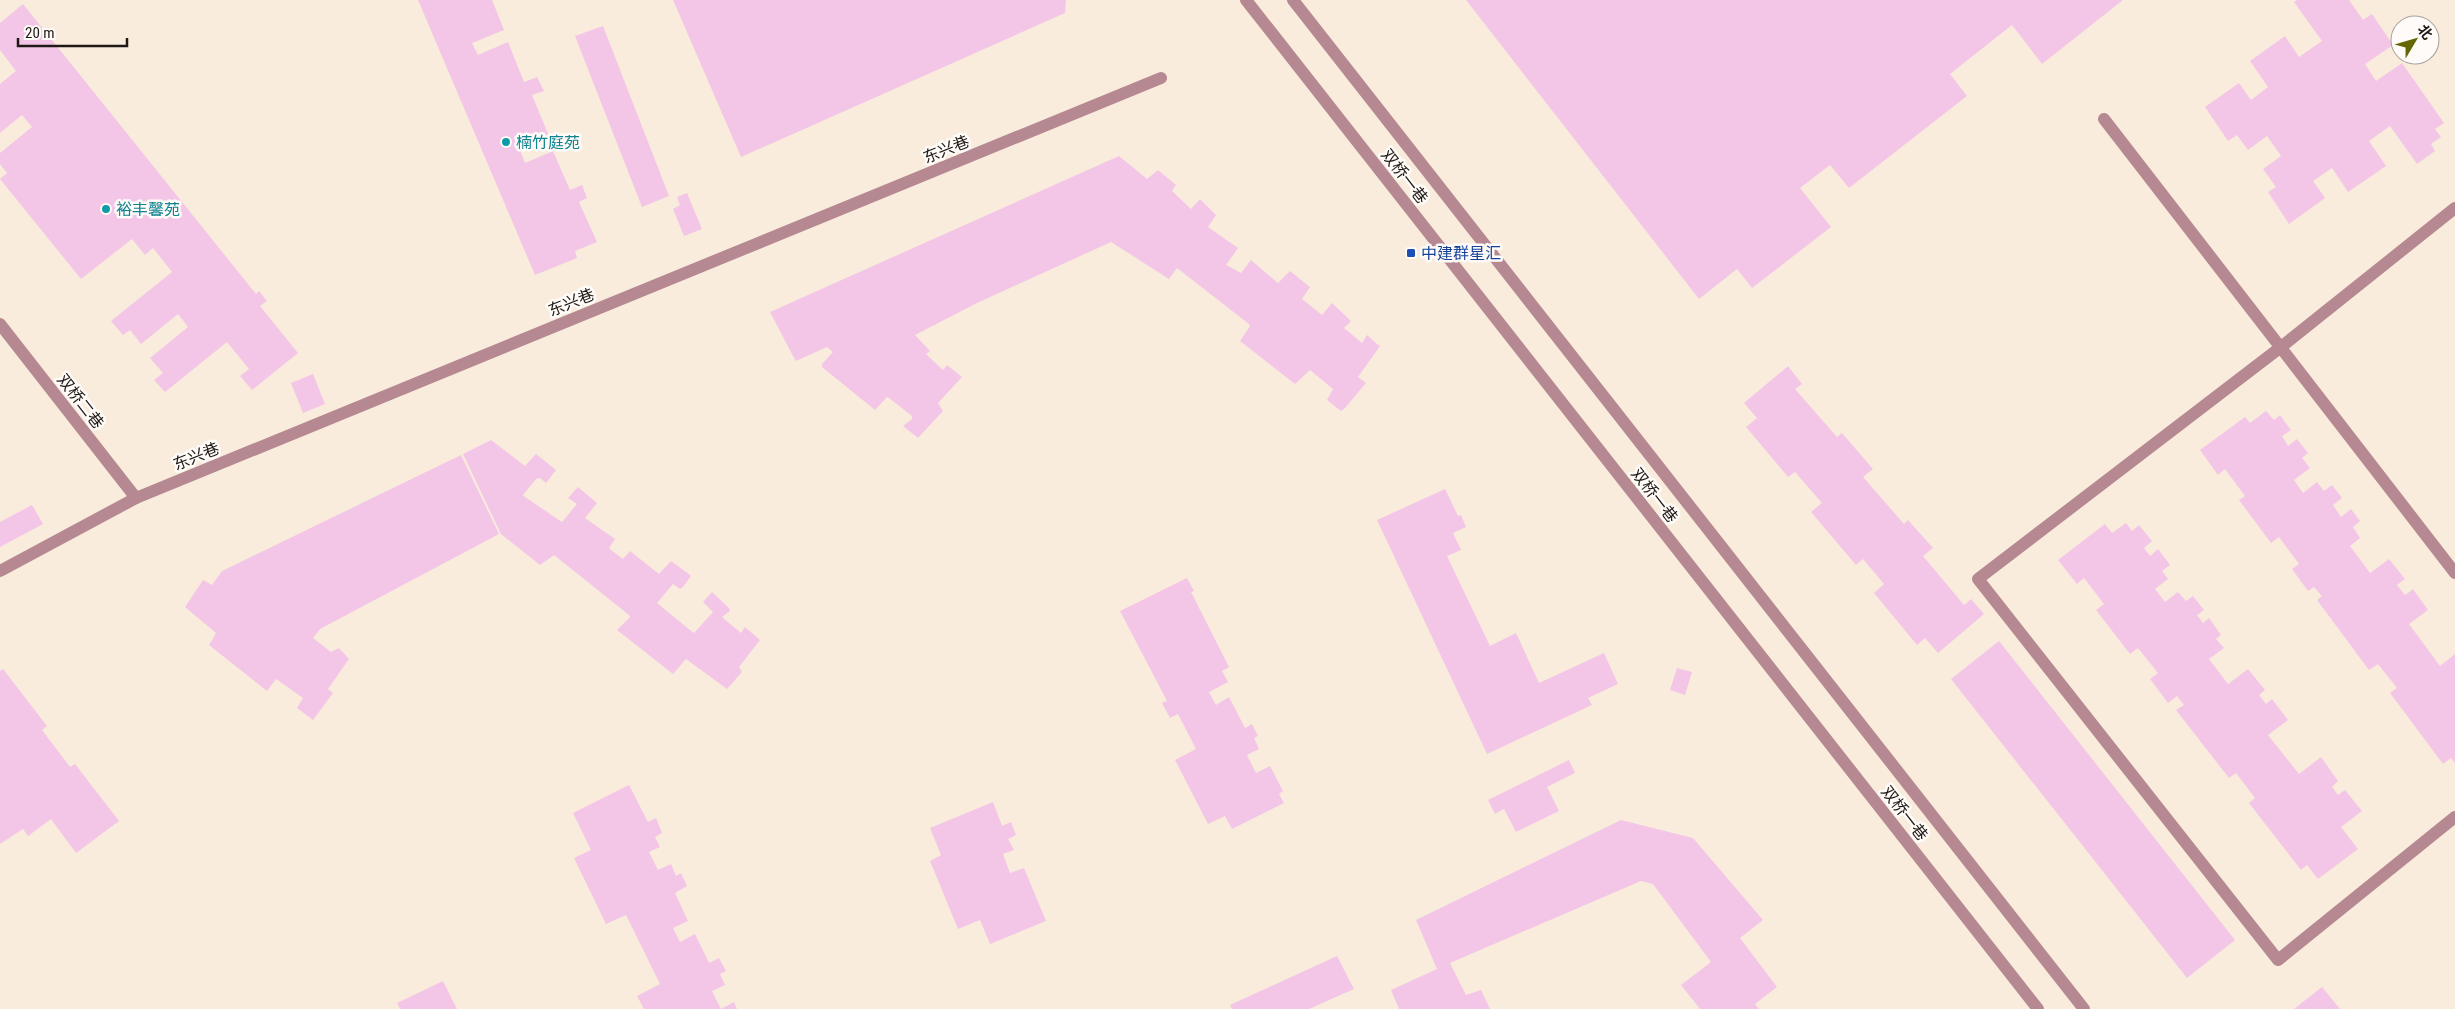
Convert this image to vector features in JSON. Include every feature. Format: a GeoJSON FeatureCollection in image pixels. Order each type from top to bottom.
{"type":"FeatureCollection","features":[{"type":"Feature","properties":{"kind":"street","name":"双桥一巷"},"geometry":{"type":"LineString","coordinates":[[1246,0],[2038,1009]]}},
{"type":"Feature","properties":{"kind":"street","name":"双桥一巷"},"geometry":{"type":"LineString","coordinates":[[1293,0],[2084,1009]]}},
{"type":"Feature","properties":{"kind":"street","name":"东兴巷"},"geometry":{"type":"LineString","coordinates":[[0,571],[136,498],[1161,78]]}},
{"type":"Feature","properties":{"kind":"street"},"geometry":{"type":"LineString","coordinates":[[2104,119],[2455,574]]}},
{"type":"Feature","properties":{"kind":"street"},"geometry":{"type":"LineString","coordinates":[[2455,208],[2281,347],[1978,579],[2278,960],[2455,817]]}},
{"type":"Feature","properties":{"kind":"street","name":"双桥二巷"},"geometry":{"type":"LineString","coordinates":[[0,324],[136,498]]}},
{"type":"Feature","properties":{"kind":"building","name":"楠竹庭苑"},"geometry":{"type":"Polygon","coordinates":[[[418,0],[492,0],[504,30],[472,43],[478,55],[508,42],[524,82],[537,77],[544,91],[532,95],[549,136],[519,148],[525,163],[553,151],[570,190],[582,185],[587,198],[579,202],[597,242],[575,251],[577,258],[535,275],[418,0]]]}},
{"type":"Feature","properties":{"kind":"building"},"geometry":{"type":"Polygon","coordinates":[[[673,0],[1066,0],[1065,13],[741,157],[673,0]]]}},
{"type":"Feature","properties":{"kind":"building"},"geometry":{"type":"Polygon","coordinates":[[[1466,0],[2123,0],[2042,64],[2012,25],[1950,74],[1967,96],[1849,188],[1830,165],[1800,188],[1831,227],[1752,288],[1737,269],[1699,299],[1466,0]]]}},
{"type":"Feature","properties":{"kind":"building"},"geometry":{"type":"Polygon","coordinates":[[[2297,0],[2349,0],[2363,20],[2372,14],[2390,41],[2390,47],[2365,64],[2376,81],[2399,65],[2403,65],[2444,123],[2435,129],[2441,137],[2431,144],[2435,151],[2417,164],[2390,126],[2369,141],[2386,166],[2348,192],[2332,168],[2313,181],[2325,198],[2289,224],[2268,192],[2276,187],[2263,169],[2281,156],[2267,136],[2248,150],[2237,135],[2228,141],[2205,107],[2239,83],[2251,100],[2268,87],[2250,61],[2285,36],[2299,57],[2322,41],[2294,2],[2297,0]]]}},
{"type":"Feature","properties":{"kind":"building","name":"裕丰馨苑"},"geometry":{"type":"Polygon","coordinates":[[[23,4],[256,294],[259,291],[267,301],[260,306],[298,353],[252,390],[240,376],[249,369],[227,342],[165,392],[154,380],[163,373],[150,358],[188,327],[178,314],[141,344],[130,330],[123,335],[111,321],[172,272],[153,248],[145,255],[132,239],[81,279],[0,179],[7,173],[0,164],[0,153],[32,127],[22,115],[0,133],[0,84],[16,71],[0,50],[0,23],[23,4]]]}},
{"type":"Feature","properties":{"kind":"building"},"geometry":{"type":"Polygon","coordinates":[[[603,26],[669,196],[642,207],[575,36],[603,26]]]}},
{"type":"Feature","properties":{"kind":"building"},"geometry":{"type":"Polygon","coordinates":[[[1119,156],[1147,179],[1158,170],[1176,185],[1172,191],[1191,209],[1200,199],[1216,215],[1208,227],[1238,248],[1226,265],[1241,273],[1251,260],[1278,283],[1290,271],[1310,287],[1302,299],[1322,315],[1332,303],[1351,321],[1344,328],[1362,343],[1367,335],[1380,346],[1358,377],[1366,383],[1345,408],[1341,411],[1327,400],[1333,389],[1310,370],[1295,384],[1240,341],[1250,326],[1249,324],[1177,268],[1169,279],[1111,242],[977,303],[915,335],[930,351],[926,354],[943,370],[947,365],[962,377],[938,403],[943,411],[918,438],[903,426],[912,419],[912,416],[889,398],[887,397],[875,410],[822,367],[822,364],[833,352],[827,347],[796,361],[770,312],[1119,156]]]}},
{"type":"Feature","properties":{"kind":"building"},"geometry":{"type":"Polygon","coordinates":[[[687,193],[702,229],[684,236],[673,209],[680,205],[677,197],[687,193]]]}},
{"type":"Feature","properties":{"kind":"building"},"geometry":{"type":"Polygon","coordinates":[[[1788,366],[1802,384],[1795,389],[1837,437],[1842,433],[1873,469],[1863,477],[1904,524],[1908,520],[1933,548],[1923,556],[1964,605],[1971,599],[1984,614],[1938,653],[1925,638],[1917,645],[1874,593],[1884,584],[1863,559],[1856,565],[1811,512],[1822,503],[1795,472],[1788,477],[1746,427],[1757,418],[1744,403],[1788,366]]]}},
{"type":"Feature","properties":{"kind":"building"},"geometry":{"type":"Polygon","coordinates":[[[313,374],[325,404],[303,413],[291,383],[313,374]]]}},
{"type":"Feature","properties":{"kind":"building"},"geometry":{"type":"Polygon","coordinates":[[[2266,411],[2274,420],[2280,415],[2291,430],[2282,436],[2288,446],[2297,439],[2308,453],[2302,458],[2310,468],[2294,480],[2303,493],[2317,482],[2324,491],[2332,485],[2342,498],[2333,505],[2341,517],[2351,509],[2360,521],[2353,527],[2360,538],[2350,546],[2370,573],[2389,559],[2405,579],[2397,585],[2405,595],[2413,589],[2428,610],[2409,624],[2440,666],[2455,654],[2455,763],[2451,758],[2443,764],[2390,693],[2397,688],[2378,664],[2369,670],[2317,600],[2322,596],[2314,587],[2308,591],[2292,569],[2299,564],[2279,537],[2271,543],[2239,500],[2245,496],[2225,469],[2218,475],[2200,450],[2245,417],[2250,423],[2266,411]]]}},
{"type":"Feature","properties":{"kind":"building"},"geometry":{"type":"Polygon","coordinates":[[[491,440],[525,466],[536,454],[556,470],[546,483],[540,478],[536,479],[523,495],[525,497],[562,522],[577,504],[568,498],[578,487],[597,503],[585,518],[615,539],[609,548],[611,550],[623,559],[630,551],[659,574],[671,561],[690,575],[683,587],[680,589],[673,584],[657,603],[694,633],[713,612],[703,602],[712,592],[729,608],[730,611],[722,617],[741,633],[745,627],[760,640],[739,667],[742,672],[727,689],[686,659],[673,674],[617,630],[630,617],[629,615],[554,555],[540,565],[501,534],[463,454],[491,440]]]}},
{"type":"Feature","properties":{"kind":"building"},"geometry":{"type":"Polygon","coordinates":[[[461,455],[499,534],[320,629],[313,638],[331,652],[339,648],[349,659],[328,689],[333,693],[313,720],[297,708],[303,698],[276,679],[267,691],[209,645],[216,633],[185,607],[203,580],[212,585],[222,571],[461,455]]]}},
{"type":"Feature","properties":{"kind":"building"},"geometry":{"type":"Polygon","coordinates":[[[1445,489],[1458,516],[1461,515],[1466,527],[1453,533],[1461,550],[1447,556],[1490,646],[1516,633],[1539,683],[1604,653],[1618,684],[1588,698],[1592,705],[1487,754],[1377,520],[1445,489]]]}},
{"type":"Feature","properties":{"kind":"building"},"geometry":{"type":"Polygon","coordinates":[[[32,505],[43,524],[0,547],[0,522],[32,505]]]}},
{"type":"Feature","properties":{"kind":"building"},"geometry":{"type":"Polygon","coordinates":[[[2126,523],[2132,531],[2139,525],[2152,541],[2144,548],[2150,556],[2158,549],[2170,565],[2162,571],[2168,579],[2155,589],[2165,602],[2178,592],[2186,601],[2193,596],[2204,610],[2197,615],[2203,623],[2209,618],[2221,635],[2216,639],[2224,648],[2209,659],[2228,684],[2248,669],[2265,690],[2259,695],[2266,704],[2272,699],[2288,720],[2268,735],[2299,774],[2321,757],[2338,781],[2332,787],[2338,795],[2345,790],[2362,811],[2341,827],[2358,849],[2318,879],[2307,865],[2301,870],[2249,803],[2255,798],[2236,773],[2229,778],[2176,710],[2184,705],[2177,696],[2168,703],[2150,679],[2158,673],[2138,648],[2130,654],[2096,610],[2104,604],[2084,578],[2077,584],[2058,560],[2105,524],[2112,533],[2126,523]]]}},
{"type":"Feature","properties":{"kind":"building"},"geometry":{"type":"Polygon","coordinates":[[[1187,578],[1194,591],[1191,592],[1229,667],[1222,671],[1228,682],[1209,692],[1216,705],[1229,697],[1245,728],[1252,724],[1258,736],[1254,738],[1259,749],[1247,755],[1256,773],[1270,766],[1283,791],[1279,794],[1284,803],[1232,829],[1225,816],[1208,824],[1175,760],[1196,749],[1178,714],[1170,718],[1162,703],[1167,701],[1120,611],[1187,578]]]}},
{"type":"Feature","properties":{"kind":"building"},"geometry":{"type":"Polygon","coordinates":[[[1999,641],[2235,940],[2187,978],[1951,679],[1999,641]]]}},
{"type":"Feature","properties":{"kind":"building"},"geometry":{"type":"Polygon","coordinates":[[[1677,668],[1692,672],[1685,695],[1670,690],[1677,668]]]}},
{"type":"Feature","properties":{"kind":"building"},"geometry":{"type":"Polygon","coordinates":[[[3,669],[47,726],[42,730],[70,767],[75,764],[119,821],[76,853],[51,819],[28,836],[23,829],[0,844],[0,671],[3,669]]]}},
{"type":"Feature","properties":{"kind":"building"},"geometry":{"type":"Polygon","coordinates":[[[1569,760],[1575,773],[1547,787],[1559,811],[1516,832],[1504,809],[1495,814],[1488,800],[1569,760]]]}},
{"type":"Feature","properties":{"kind":"building"},"geometry":{"type":"Polygon","coordinates":[[[629,785],[648,822],[656,818],[662,833],[655,837],[660,847],[649,852],[658,870],[671,864],[676,876],[681,873],[687,886],[675,893],[688,921],[673,928],[680,942],[695,934],[709,963],[719,958],[726,971],[720,974],[725,985],[712,991],[721,1009],[644,1009],[637,996],[660,984],[626,915],[606,924],[574,858],[591,850],[573,813],[629,785]]]}},
{"type":"Feature","properties":{"kind":"building"},"geometry":{"type":"Polygon","coordinates":[[[993,802],[1002,826],[1011,822],[1016,835],[1008,839],[1014,850],[1003,854],[1010,873],[1024,868],[1046,921],[990,944],[980,920],[958,929],[930,861],[941,855],[930,828],[993,802]]]}},
{"type":"Feature","properties":{"kind":"building"},"geometry":{"type":"Polygon","coordinates":[[[1621,820],[1693,838],[1763,920],[1740,938],[1777,987],[1755,1004],[1759,1009],[1700,1009],[1681,985],[1711,962],[1653,884],[1641,881],[1450,963],[1466,995],[1481,990],[1490,1009],[1399,1009],[1391,990],[1437,969],[1416,920],[1621,820]]]}},
{"type":"Feature","properties":{"kind":"building"},"geometry":{"type":"Polygon","coordinates":[[[1337,956],[1354,989],[1309,1009],[1232,1009],[1230,1005],[1232,1004],[1337,956]]]}},
{"type":"Feature","properties":{"kind":"building"},"geometry":{"type":"Polygon","coordinates":[[[443,981],[457,1009],[400,1009],[397,1003],[443,981]]]}},
{"type":"Feature","properties":{"kind":"building"},"geometry":{"type":"Polygon","coordinates":[[[2322,987],[2340,1009],[2294,1009],[2322,987]]]}},
{"type":"Feature","properties":{"kind":"building"},"geometry":{"type":"Polygon","coordinates":[[[734,1002],[737,1009],[721,1009],[734,1002]]]}},
{"type":"Feature","properties":{"kind":"place","name":"楠竹庭苑"},"geometry":{"type":"Point","coordinates":[506,142]}},
{"type":"Feature","properties":{"kind":"place","name":"裕丰馨苑"},"geometry":{"type":"Point","coordinates":[106,209]}},
{"type":"Feature","properties":{"kind":"place","name":"中建群星汇"},"geometry":{"type":"Point","coordinates":[1411,253]}}]}
